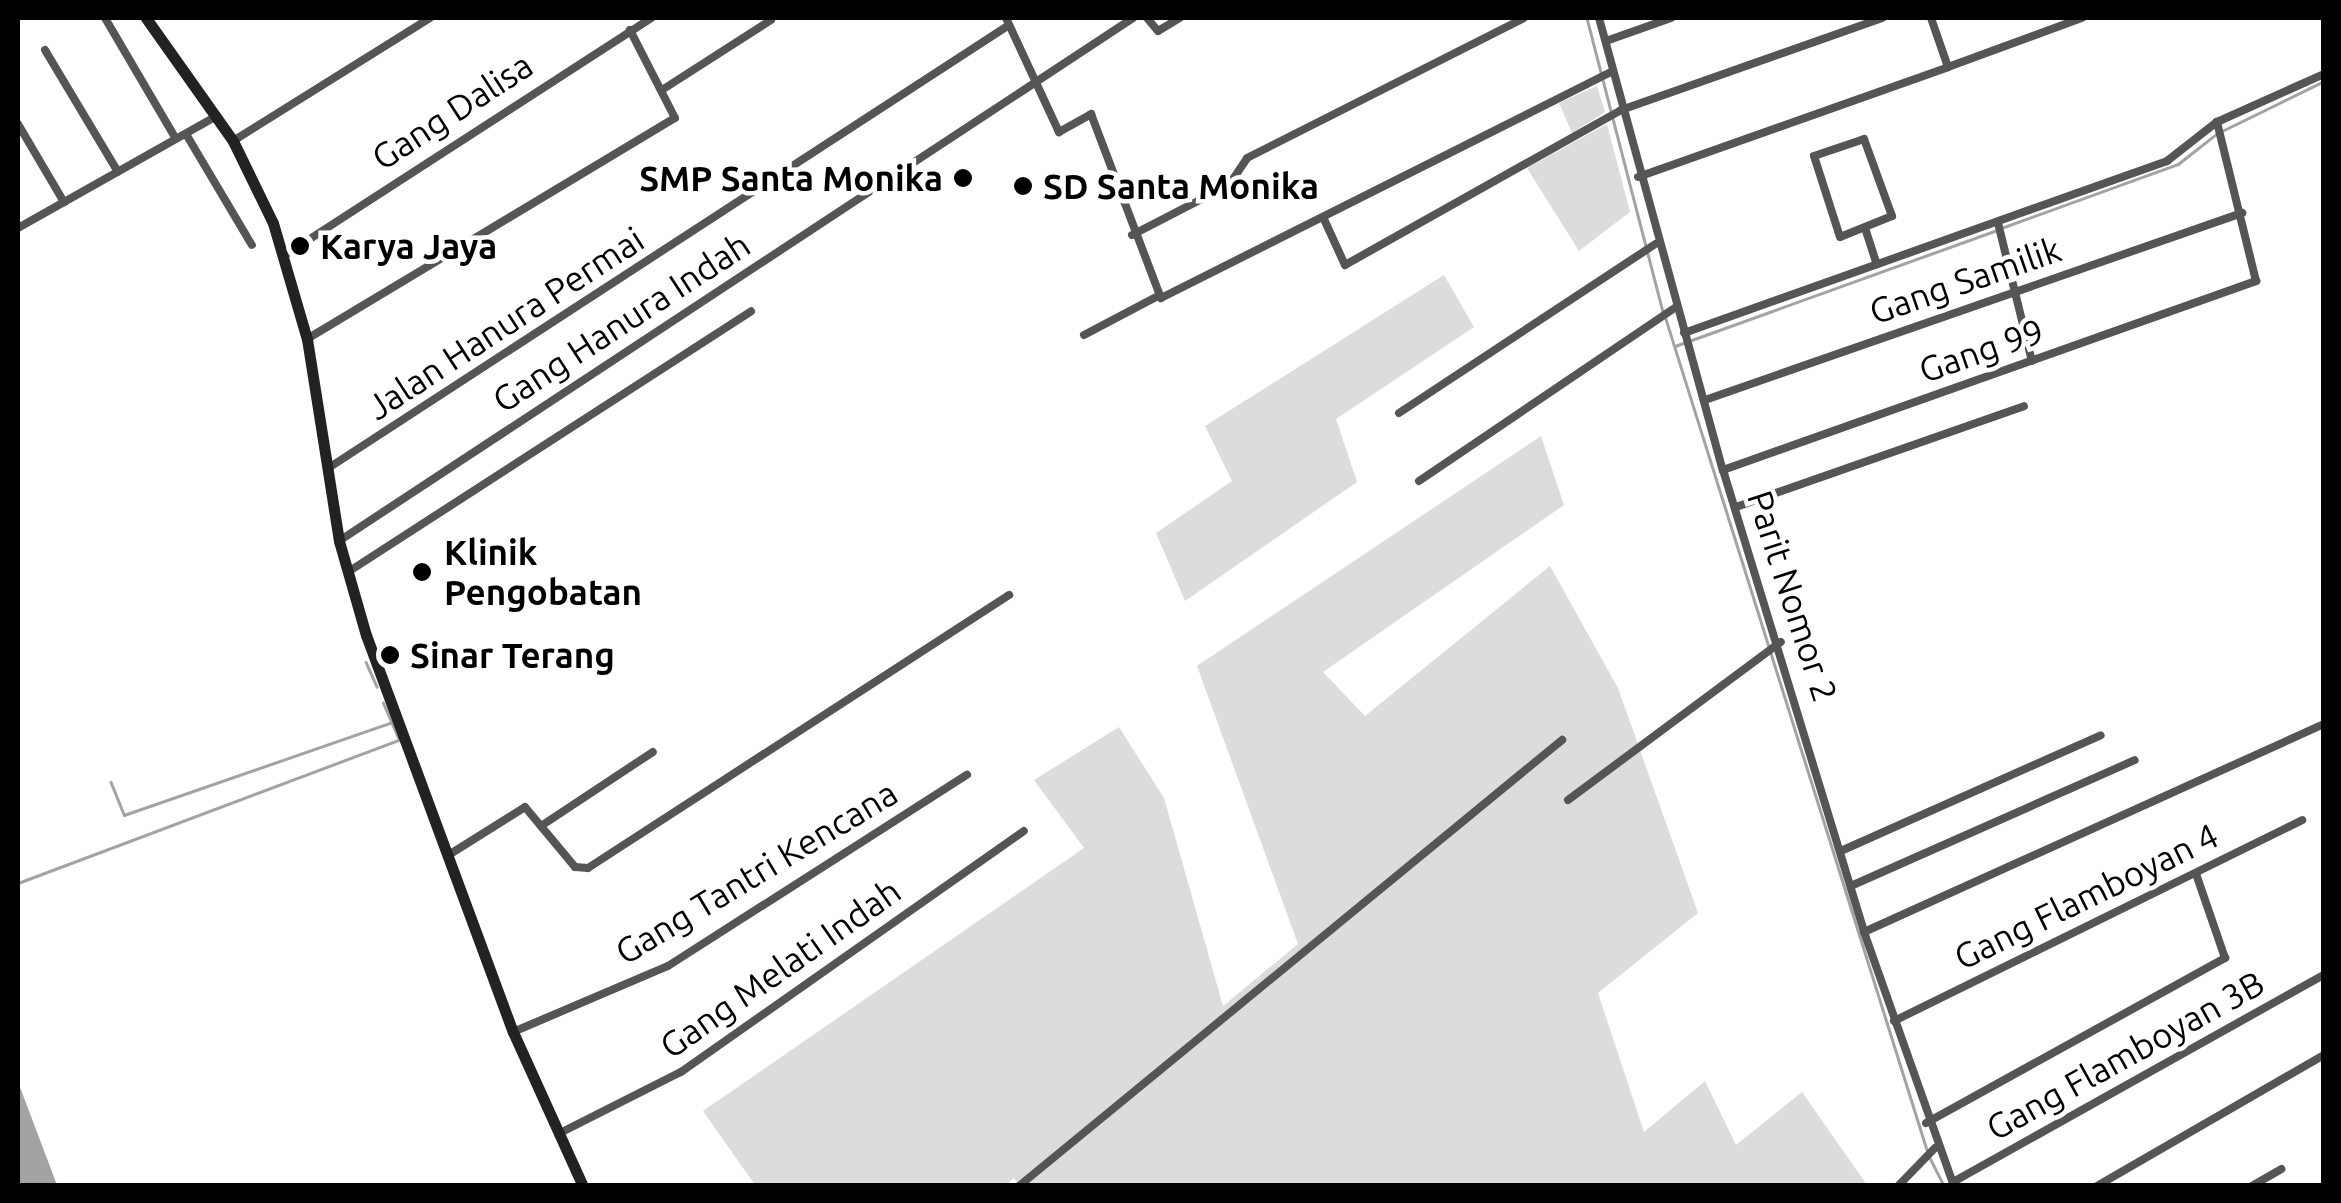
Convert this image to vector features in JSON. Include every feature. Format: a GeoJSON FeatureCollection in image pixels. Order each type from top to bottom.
{"type":"FeatureCollection","features":[{"type":"Feature","properties":{"kind":"main road"},"geometry":{"type":"LineString","coordinates":[[146,18],[232,141],[285,255],[308,339],[339,541],[348,572],[513,1032],[582,1186]]}},
{"type":"Feature","properties":{"kind":"street"},"geometry":{"type":"LineString","coordinates":[[105,18],[176,139]]}},
{"type":"Feature","properties":{"kind":"street"},"geometry":{"type":"LineString","coordinates":[[232,141],[430,18]]}},
{"type":"Feature","properties":{"kind":"street","name":"Gang Dalisa"},"geometry":{"type":"LineString","coordinates":[[285,255],[651,18]]}},
{"type":"Feature","properties":{"kind":"street","name":"Gang Hanura Indah"},"geometry":{"type":"LineString","coordinates":[[339,541],[1132,18]]}},
{"type":"Feature","properties":{"kind":"street"},"geometry":{"type":"LineString","coordinates":[[1147,18],[1158,30],[1180,18]]}},
{"type":"Feature","properties":{"kind":"street"},"geometry":{"type":"LineString","coordinates":[[1132,235],[1229,184],[1248,158],[1524,18]]}},
{"type":"Feature","properties":{"kind":"street","name":"Parit Nomor 2"},"geometry":{"type":"LineString","coordinates":[[1599,18],[1655,244],[1706,400],[1723,470],[1781,642],[1864,932],[1926,1123],[1954,1184]]}},
{"type":"Feature","properties":{"kind":"street"},"geometry":{"type":"LineString","coordinates":[[1606,41],[1671,18]]}},
{"type":"Feature","properties":{"kind":"street"},"geometry":{"type":"LineString","coordinates":[[1323,217],[1345,265],[1621,110],[1882,18]]}},
{"type":"Feature","properties":{"kind":"street"},"geometry":{"type":"LineString","coordinates":[[1931,18],[1948,66]]}},
{"type":"Feature","properties":{"kind":"street"},"geometry":{"type":"LineString","coordinates":[[1638,177],[2082,18]]}},
{"type":"Feature","properties":{"kind":"street"},"geometry":{"type":"LineString","coordinates":[[665,88],[770,20]]}},
{"type":"Feature","properties":{"kind":"street"},"geometry":{"type":"LineString","coordinates":[[1008,21],[1034,86],[1059,132],[1091,114],[1156,297]]}},
{"type":"Feature","properties":{"kind":"street","name":"Jalan Hanura Permai"},"geometry":{"type":"LineString","coordinates":[[330,467],[1008,21]]}},
{"type":"Feature","properties":{"kind":"street"},"geometry":{"type":"LineString","coordinates":[[308,339],[676,118],[665,88],[630,30]]}},
{"type":"Feature","properties":{"kind":"street"},"geometry":{"type":"LineString","coordinates":[[45,50],[118,172]]}},
{"type":"Feature","properties":{"kind":"street"},"geometry":{"type":"LineString","coordinates":[[1084,335],[1610,72]]}},
{"type":"Feature","properties":{"kind":"street"},"geometry":{"type":"LineString","coordinates":[[1684,333],[2168,161],[2217,122],[2324,74]]}},
{"type":"Feature","properties":{"kind":"street"},"geometry":{"type":"LineString","coordinates":[[18,228],[215,117]]}},
{"type":"Feature","properties":{"kind":"street"},"geometry":{"type":"LineString","coordinates":[[2217,122],[2242,213]]}},
{"type":"Feature","properties":{"kind":"street"},"geometry":{"type":"LineString","coordinates":[[18,124],[64,202]]}},
{"type":"Feature","properties":{"kind":"street"},"geometry":{"type":"LineString","coordinates":[[186,134],[252,245]]}},
{"type":"Feature","properties":{"kind":"street"},"geometry":{"type":"LineString","coordinates":[[1861,139],[1892,216],[1866,228],[1837,236],[1814,160],[1861,139]]}},
{"type":"Feature","properties":{"kind":"street","name":"Gang 99"},"geometry":{"type":"LineString","coordinates":[[1723,470],[2256,281],[2242,213]]}},
{"type":"Feature","properties":{"kind":"street","name":"Gang Samilik"},"geometry":{"type":"LineString","coordinates":[[1706,400],[2242,213]]}},
{"type":"Feature","properties":{"kind":"street"},"geometry":{"type":"LineString","coordinates":[[1998,223],[2032,361]]}},
{"type":"Feature","properties":{"kind":"street"},"geometry":{"type":"LineString","coordinates":[[1866,228],[1877,264]]}},
{"type":"Feature","properties":{"kind":"street"},"geometry":{"type":"LineString","coordinates":[[1399,413],[1655,244]]}},
{"type":"Feature","properties":{"kind":"street"},"geometry":{"type":"LineString","coordinates":[[1419,480],[1676,307]]}},
{"type":"Feature","properties":{"kind":"street"},"geometry":{"type":"LineString","coordinates":[[348,572],[751,310]]}},
{"type":"Feature","properties":{"kind":"street"},"geometry":{"type":"LineString","coordinates":[[1736,508],[2024,406]]}},
{"type":"Feature","properties":{"kind":"street"},"geometry":{"type":"LineString","coordinates":[[448,856],[520,808],[577,868],[588,868],[1009,595]]}},
{"type":"Feature","properties":{"kind":"street"},"geometry":{"type":"LineString","coordinates":[[1568,800],[1781,642]]}},
{"type":"Feature","properties":{"kind":"street"},"geometry":{"type":"LineString","coordinates":[[1864,932],[2138,812],[2324,724]]}},
{"type":"Feature","properties":{"kind":"street"},"geometry":{"type":"LineString","coordinates":[[1843,850],[2101,734]]}},
{"type":"Feature","properties":{"kind":"street"},"geometry":{"type":"LineString","coordinates":[[1018,1186],[1562,740]]}},
{"type":"Feature","properties":{"kind":"street"},"geometry":{"type":"LineString","coordinates":[[541,826],[653,752]]}},
{"type":"Feature","properties":{"kind":"street"},"geometry":{"type":"LineString","coordinates":[[1853,885],[2135,760]]}},
{"type":"Feature","properties":{"kind":"street","name":"Gang Tantri Kencana"},"geometry":{"type":"LineString","coordinates":[[513,1032],[668,966],[967,774]]}},
{"type":"Feature","properties":{"kind":"street","name":"Gang Flamboyan 4"},"geometry":{"type":"LineString","coordinates":[[1894,1021],[2302,820]]}},
{"type":"Feature","properties":{"kind":"street","name":"Gang Melati Indah"},"geometry":{"type":"LineString","coordinates":[[558,1134],[682,1072],[1024,831]]}},
{"type":"Feature","properties":{"kind":"street"},"geometry":{"type":"LineString","coordinates":[[1926,1123],[2226,958],[2196,874]]}},
{"type":"Feature","properties":{"kind":"street","name":"Gang Flamboyan 3B"},"geometry":{"type":"LineString","coordinates":[[1954,1184],[2324,975]]}},
{"type":"Feature","properties":{"kind":"street"},"geometry":{"type":"LineString","coordinates":[[2096,1186],[2324,1055]]}},
{"type":"Feature","properties":{"kind":"street"},"geometry":{"type":"LineString","coordinates":[[1898,1186],[1936,1148]]}},
{"type":"Feature","properties":{"kind":"street"},"geometry":{"type":"LineString","coordinates":[[2252,1186],[2281,1168]]}},
{"type":"Feature","properties":{"kind":"shaded area"},"geometry":{"type":"Polygon","coordinates":[[[1597,86],[1605,112],[1572,133],[1559,103],[1597,86]]]}},
{"type":"Feature","properties":{"kind":"shaded area"},"geometry":{"type":"Polygon","coordinates":[[[1607,124],[1630,212],[1579,251],[1527,168],[1607,124]]]}},
{"type":"Feature","properties":{"kind":"shaded area"},"geometry":{"type":"Polygon","coordinates":[[[1444,275],[1474,327],[1336,419],[1357,482],[1185,601],[1156,533],[1232,481],[1205,426],[1444,275]]]}},
{"type":"Feature","properties":{"kind":"shaded area"},"geometry":{"type":"Polygon","coordinates":[[[1541,436],[1564,505],[1323,672],[1365,716],[1550,566],[1618,688],[1698,913],[1598,993],[1644,1132],[1705,1081],[1736,1145],[1802,1092],[1867,1185],[1019,1186],[1014,1178],[1004,1186],[755,1185],[703,1111],[1084,848],[1034,780],[1119,727],[1164,798],[1223,1006],[1298,944],[1197,666],[1541,436]]]}},
{"type":"Feature","properties":{"kind":"shaded area"},"geometry":{"type":"Polygon","coordinates":[[[18,1082],[57,1185],[18,1185],[18,1082]]]}},
{"type":"Feature","properties":{"kind":"waterway"},"geometry":{"type":"LineString","coordinates":[[1587,18],[1663,311]]}},
{"type":"Feature","properties":{"kind":"waterway"},"geometry":{"type":"LineString","coordinates":[[2222,131],[2324,81]]}},
{"type":"Feature","properties":{"kind":"waterway"},"geometry":{"type":"LineString","coordinates":[[2004,227],[2178,164],[2215,135]]}},
{"type":"Feature","properties":{"kind":"waterway"},"geometry":{"type":"LineString","coordinates":[[1675,346],[1997,230]]}},
{"type":"Feature","properties":{"kind":"waterway"},"geometry":{"type":"LineString","coordinates":[[1666,319],[1927,1150]]}},
{"type":"Feature","properties":{"kind":"waterway"},"geometry":{"type":"LineString","coordinates":[[366,662],[377,687]]}},
{"type":"Feature","properties":{"kind":"waterway"},"geometry":{"type":"LineString","coordinates":[[18,883],[399,740],[383,703]]}},
{"type":"Feature","properties":{"kind":"waterway"},"geometry":{"type":"LineString","coordinates":[[111,782],[124,815],[390,723]]}},
{"type":"Feature","properties":{"kind":"waterway"},"geometry":{"type":"LineString","coordinates":[[1930,1158],[1944,1186]]}},
{"type":"Feature","properties":{"kind":"place","name":"SMP Santa Monika"},"geometry":{"type":"Point","coordinates":[963,178]}},
{"type":"Feature","properties":{"kind":"place","name":"SD Santa Monika"},"geometry":{"type":"Point","coordinates":[1023,186]}},
{"type":"Feature","properties":{"kind":"place","name":"Karya Jaya"},"geometry":{"type":"Point","coordinates":[300,246]}},
{"type":"Feature","properties":{"kind":"place","name":"Klinik Pengobatan"},"geometry":{"type":"Point","coordinates":[422,572]}},
{"type":"Feature","properties":{"kind":"place","name":"Sinar Terang"},"geometry":{"type":"Point","coordinates":[390,655]}}]}
